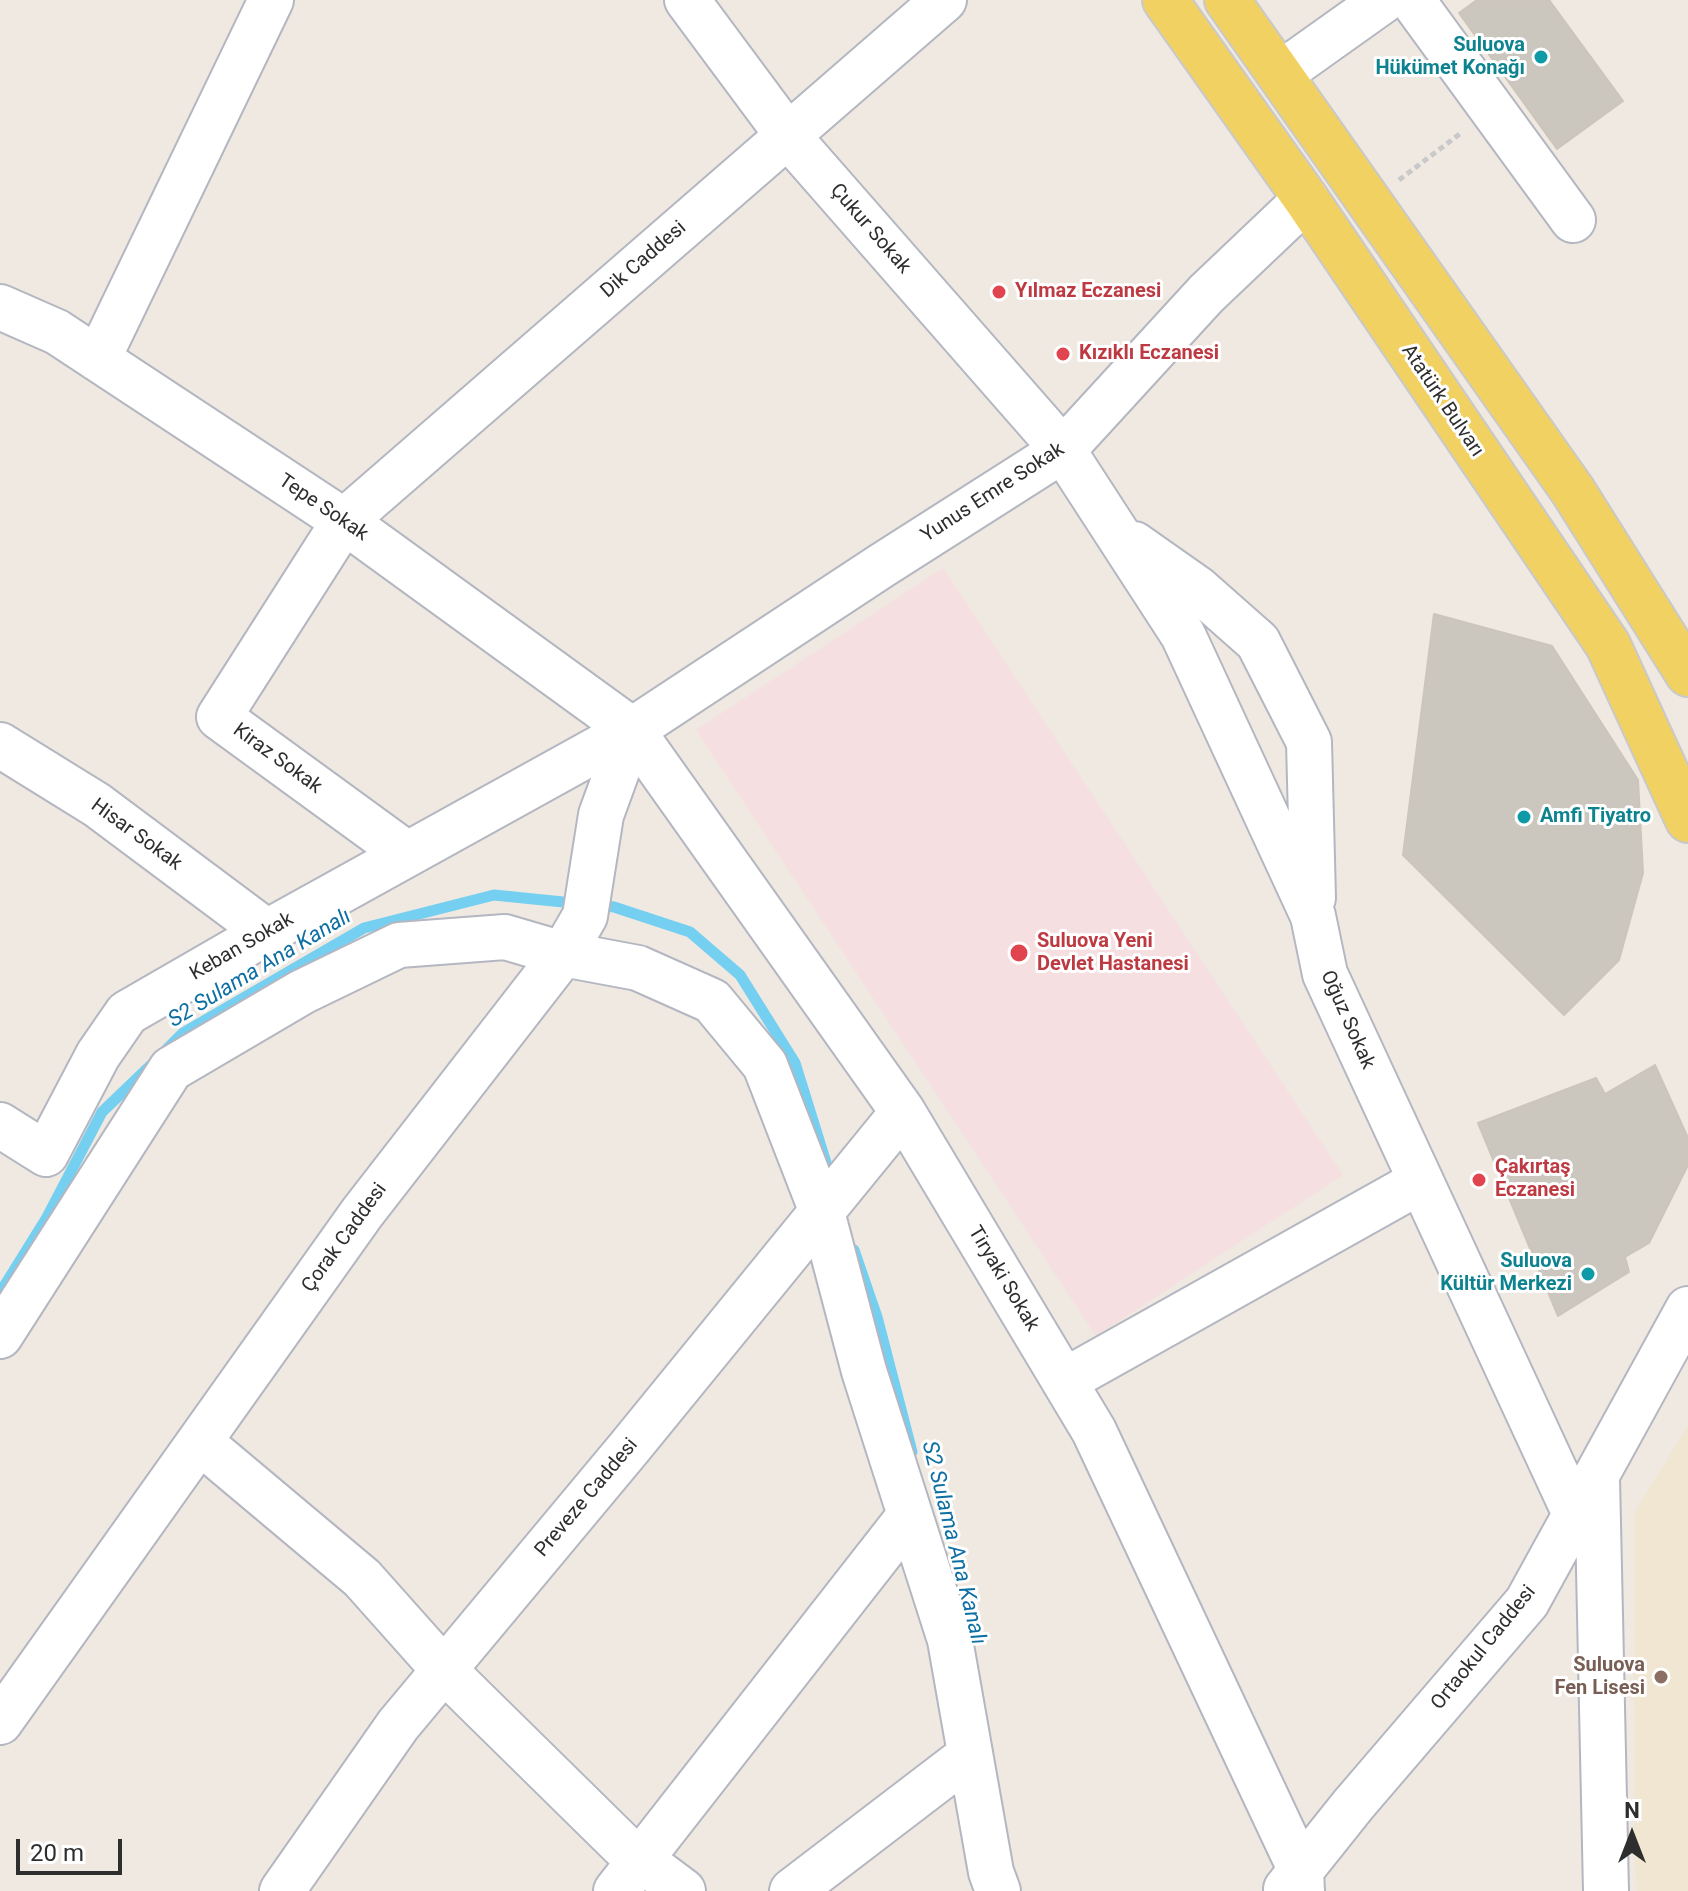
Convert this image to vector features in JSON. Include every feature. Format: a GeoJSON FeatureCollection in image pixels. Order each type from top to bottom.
{"type":"FeatureCollection","features":[{"type":"Feature","properties":{"kind":"main road","name":"Atatürk Bulvarı"},"geometry":{"type":"LineString","coordinates":[[1165,0],[1306,199],[1608,645],[1688,820]]}},
{"type":"Feature","properties":{"kind":"main road"},"geometry":{"type":"LineString","coordinates":[[1227,0],[1573,491],[1688,674]]}},
{"type":"Feature","properties":{"kind":"street"},"geometry":{"type":"LineString","coordinates":[[98,359],[271,0]]}},
{"type":"Feature","properties":{"kind":"street","name":"Çukur Sokak"},"geometry":{"type":"LineString","coordinates":[[687,0],[788,136],[1063,450]]}},
{"type":"Feature","properties":{"kind":"street","name":"Dik Caddesi"},"geometry":{"type":"LineString","coordinates":[[344,521],[944,0]]}},
{"type":"Feature","properties":{"kind":"street"},"geometry":{"type":"LineString","coordinates":[[1280,74],[1406,0],[1492,108],[1573,220]]}},
{"type":"Feature","properties":{"kind":"street","name":"Yunus Emre Sokak"},"geometry":{"type":"LineString","coordinates":[[632,730],[1063,450],[1206,294],[1306,199]]}},
{"type":"Feature","properties":{"kind":"street","name":"Tepe Sokak"},"geometry":{"type":"LineString","coordinates":[[0,307],[57,332],[344,521],[632,730]]}},
{"type":"Feature","properties":{"kind":"street","name":"Oğuz Sokak"},"geometry":{"type":"LineString","coordinates":[[1063,450],[1183,635],[1313,916],[1325,974],[1575,1514]]}},
{"type":"Feature","properties":{"kind":"street","name":"Kiraz Sokak"},"geometry":{"type":"LineString","coordinates":[[344,521],[219,717],[407,854]]}},
{"type":"Feature","properties":{"kind":"street"},"geometry":{"type":"LineString","coordinates":[[1115,530],[1198,589],[1258,642],[1309,742],[1313,916]]}},
{"type":"Feature","properties":{"kind":"street","name":"Keban Sokak"},"geometry":{"type":"LineString","coordinates":[[0,1125],[46,1154],[98,1055],[127,1013],[632,730]]}},
{"type":"Feature","properties":{"kind":"street","name":"Çorak Caddesi"},"geometry":{"type":"LineString","coordinates":[[0,1722],[362,1213],[563,954],[585,916],[601,815],[632,730]]}},
{"type":"Feature","properties":{"kind":"street","name":"Tiryaki Sokak"},"geometry":{"type":"LineString","coordinates":[[632,730],[903,1112],[1094,1431],[1296,1884]]}},
{"type":"Feature","properties":{"kind":"street","name":"Hisar Sokak"},"geometry":{"type":"LineString","coordinates":[[0,745],[97,805],[267,932]]}},
{"type":"Feature","properties":{"kind":"street"},"geometry":{"type":"LineString","coordinates":[[0,1336],[171,1069],[302,992],[399,945],[505,937],[563,954],[638,968],[712,1001],[765,1065],[822,1212],[864,1371],[950,1640],[991,1872],[998,1891]]}},
{"type":"Feature","properties":{"kind":"street","name":"Preveze Caddesi"},"geometry":{"type":"LineString","coordinates":[[282,1891],[398,1725],[903,1112]]}},
{"type":"Feature","properties":{"kind":"street"},"geometry":{"type":"LineString","coordinates":[[1064,1381],[1421,1181]]}},
{"type":"Feature","properties":{"kind":"street","name":"Ortaokul Caddesi"},"geometry":{"type":"LineString","coordinates":[[1296,1884],[1527,1602],[1688,1309]]}},
{"type":"Feature","properties":{"kind":"street"},"geometry":{"type":"LineString","coordinates":[[1648,1381],[1688,1361]]}},
{"type":"Feature","properties":{"kind":"street"},"geometry":{"type":"LineString","coordinates":[[200,1442],[362,1578],[444,1670],[623,1846],[629,1876]]}},
{"type":"Feature","properties":{"kind":"street"},"geometry":{"type":"LineString","coordinates":[[1596,1475],[1606,1891]]}},
{"type":"Feature","properties":{"kind":"street"},"geometry":{"type":"LineString","coordinates":[[629,1876],[910,1515]]}},
{"type":"Feature","properties":{"kind":"street"},"geometry":{"type":"LineString","coordinates":[[792,1891],[970,1755]]}},
{"type":"Feature","properties":{"kind":"street"},"geometry":{"type":"LineString","coordinates":[[629,1876],[683,1891]]}},
{"type":"Feature","properties":{"kind":"path"},"geometry":{"type":"LineString","coordinates":[[1370,203],[1492,108]]}},
{"type":"Feature","properties":{"kind":"shaded area","name":"Suluova Yeni Devlet Hastanesi"},"geometry":{"type":"Polygon","coordinates":[[[943,568],[1343,1175],[1096,1336],[696,730],[943,568]]]}},
{"type":"Feature","properties":{"kind":"shaded area","name":"Suluova Fen Lisesi"},"geometry":{"type":"Polygon","coordinates":[[[1688,1426],[1688,1891],[1637,1891],[1634,1844],[1634,1513],[1688,1426]]]}},
{"type":"Feature","properties":{"kind":"building","name":"Suluova Hükümet Konağı"},"geometry":{"type":"Polygon","coordinates":[[[1477,0],[1549,0],[1623,101],[1557,149],[1459,13],[1477,0]]]}},
{"type":"Feature","properties":{"kind":"building","name":"Amfi Tiyatro"},"geometry":{"type":"Polygon","coordinates":[[[1434,614],[1552,646],[1638,780],[1643,873],[1619,960],[1564,1015],[1403,855],[1434,614]]]}},
{"type":"Feature","properties":{"kind":"building"},"geometry":{"type":"Polygon","coordinates":[[[1655,1065],[1688,1138],[1688,1165],[1649,1243],[1625,1257],[1629,1272],[1558,1316],[1478,1123],[1596,1078],[1605,1094],[1655,1065]]]}},
{"type":"Feature","properties":{"kind":"waterway","name":"S2 Sulama Ana Kanalı"},"geometry":{"type":"LineString","coordinates":[[166,1050],[183,1033],[364,928],[494,895],[573,903]]}},
{"type":"Feature","properties":{"kind":"waterway","name":"S2 Sulama Ana Kanalı"},"geometry":{"type":"LineString","coordinates":[[597,905],[614,907],[690,932],[740,975],[795,1063],[827,1166]]}},
{"type":"Feature","properties":{"kind":"waterway","name":"S2 Sulama Ana Kanalı"},"geometry":{"type":"LineString","coordinates":[[0,1293],[46,1219],[102,1112],[151,1065]]}},
{"type":"Feature","properties":{"kind":"waterway","name":"S2 Sulama Ana Kanalı"},"geometry":{"type":"LineString","coordinates":[[854,1250],[877,1317],[912,1452]]}},
{"type":"Feature","properties":{"kind":"place","name":"Suluova Hükümet Konağı"},"geometry":{"type":"Point","coordinates":[1541,57]}},
{"type":"Feature","properties":{"kind":"place","name":"Yılmaz Eczanesi"},"geometry":{"type":"Point","coordinates":[999,292]}},
{"type":"Feature","properties":{"kind":"place","name":"Kızıklı Eczanesi"},"geometry":{"type":"Point","coordinates":[1063,354]}},
{"type":"Feature","properties":{"kind":"place","name":"Amfi Tiyatro"},"geometry":{"type":"Point","coordinates":[1524,817]}},
{"type":"Feature","properties":{"kind":"place","name":"Suluova Yeni Devlet Hastanesi"},"geometry":{"type":"Point","coordinates":[1019,953]}},
{"type":"Feature","properties":{"kind":"place","name":"Çakırtaş Eczanesi"},"geometry":{"type":"Point","coordinates":[1479,1180]}},
{"type":"Feature","properties":{"kind":"place","name":"Suluova Kültür Merkezi"},"geometry":{"type":"Point","coordinates":[1588,1274]}},
{"type":"Feature","properties":{"kind":"place","name":"Suluova Fen Lisesi"},"geometry":{"type":"Point","coordinates":[1661,1677]}}]}
